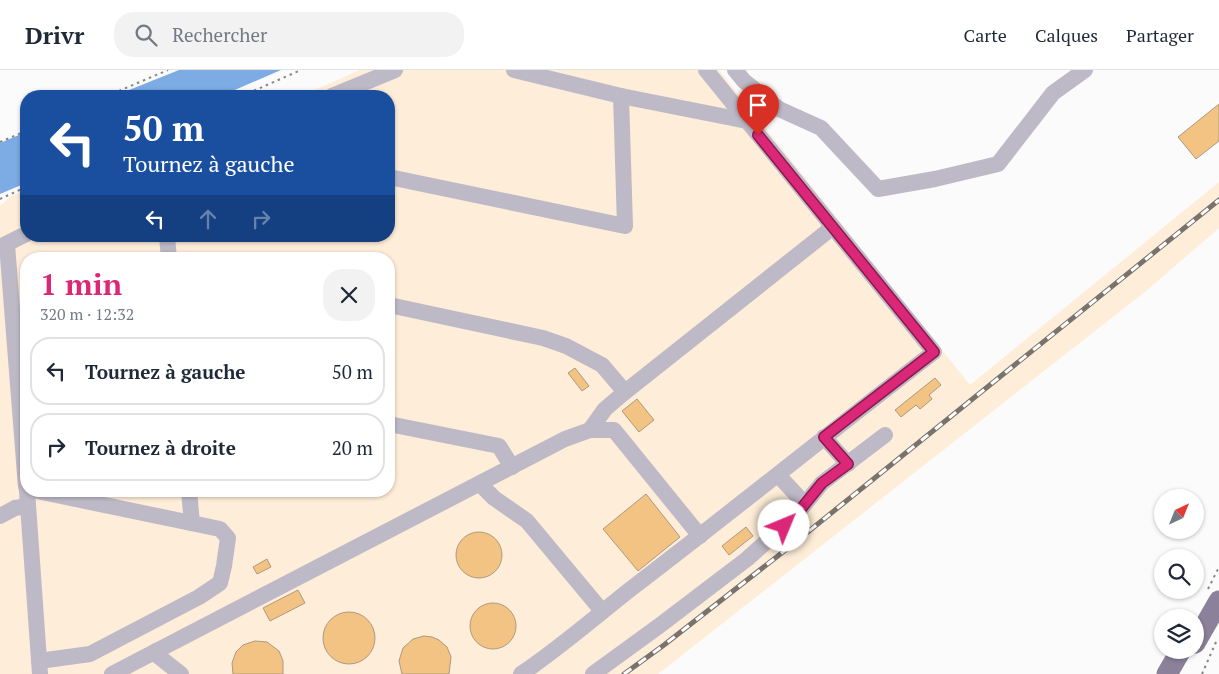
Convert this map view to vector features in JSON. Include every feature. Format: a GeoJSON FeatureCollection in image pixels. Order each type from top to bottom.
{"type":"FeatureCollection","features":[{"type":"Feature","properties":{"kind":"main road"},"geometry":{"type":"LineString","coordinates":[[1204,610],[1219,584]]}},
{"type":"Feature","properties":{"kind":"main road"},"geometry":{"type":"LineString","coordinates":[[1204,627],[1219,601]]}},
{"type":"Feature","properties":{"kind":"main road"},"geometry":{"type":"LineString","coordinates":[[1168,674],[1176,659]]}},
{"type":"Feature","properties":{"kind":"main road"},"geometry":{"type":"LineString","coordinates":[[1179,674],[1186,659]]}},
{"type":"Feature","properties":{"kind":"street"},"geometry":{"type":"LineString","coordinates":[[347,90],[395,70]]}},
{"type":"Feature","properties":{"kind":"street"},"geometry":{"type":"LineString","coordinates":[[514,70],[621,96],[747,121]]}},
{"type":"Feature","properties":{"kind":"street"},"geometry":{"type":"LineString","coordinates":[[521,674],[547,656],[934,352],[706,70]]}},
{"type":"Feature","properties":{"kind":"street"},"geometry":{"type":"LineString","coordinates":[[735,70],[744,81],[779,109],[821,128],[878,189],[935,179],[998,164],[1053,93],[1084,70]]}},
{"type":"Feature","properties":{"kind":"street"},"geometry":{"type":"LineString","coordinates":[[395,178],[625,226],[621,96]]}},
{"type":"Feature","properties":{"kind":"street"},"geometry":{"type":"LineString","coordinates":[[590,430],[605,409],[625,392],[833,227]]}},
{"type":"Feature","properties":{"kind":"street"},"geometry":{"type":"LineString","coordinates":[[20,237],[3,246],[20,424]]}},
{"type":"Feature","properties":{"kind":"street"},"geometry":{"type":"LineString","coordinates":[[395,306],[543,338],[566,346],[602,366],[625,392]]}},
{"type":"Feature","properties":{"kind":"street"},"geometry":{"type":"LineString","coordinates":[[395,425],[499,446],[512,467]]}},
{"type":"Feature","properties":{"kind":"street"},"geometry":{"type":"LineString","coordinates":[[112,674],[565,439],[590,430],[614,430],[700,536]]}},
{"type":"Feature","properties":{"kind":"street"},"geometry":{"type":"LineString","coordinates":[[593,674],[747,560],[796,515],[822,483],[885,435]]}},
{"type":"Feature","properties":{"kind":"street"},"geometry":{"type":"LineString","coordinates":[[824,437],[848,464]]}},
{"type":"Feature","properties":{"kind":"street"},"geometry":{"type":"LineString","coordinates":[[778,475],[805,504]]}},
{"type":"Feature","properties":{"kind":"street"},"geometry":{"type":"LineString","coordinates":[[481,483],[494,498],[527,521],[602,611]]}},
{"type":"Feature","properties":{"kind":"street"},"geometry":{"type":"LineString","coordinates":[[27,499],[40,667],[90,654],[199,597],[220,583],[228,538],[220,529],[66,497]]}},
{"type":"Feature","properties":{"kind":"street"},"geometry":{"type":"LineString","coordinates":[[190,497],[192,523]]}},
{"type":"Feature","properties":{"kind":"street"},"geometry":{"type":"LineString","coordinates":[[0,516],[27,499]]}},
{"type":"Feature","properties":{"kind":"street"},"geometry":{"type":"LineString","coordinates":[[199,597],[213,621]]}},
{"type":"Feature","properties":{"kind":"street"},"geometry":{"type":"LineString","coordinates":[[156,651],[158,656],[181,674]]}},
{"type":"Feature","properties":{"kind":"path"},"geometry":{"type":"LineString","coordinates":[[121,90],[168,70]]}},
{"type":"Feature","properties":{"kind":"path"},"geometry":{"type":"LineString","coordinates":[[256,90],[301,70]]}},
{"type":"Feature","properties":{"kind":"path"},"geometry":{"type":"LineString","coordinates":[[0,142],[20,134]]}},
{"type":"Feature","properties":{"kind":"path"},"geometry":{"type":"LineString","coordinates":[[0,199],[20,190]]}},
{"type":"Feature","properties":{"kind":"path"},"geometry":{"type":"LineString","coordinates":[[1202,674],[1219,635]]}},
{"type":"Feature","properties":{"kind":"shaded area"},"geometry":{"type":"Polygon","coordinates":[[[360,70],[719,70],[970,385],[1219,182],[1219,228],[1146,291],[658,674],[0,674],[0,206],[11,196],[20,192],[20,242],[395,242],[395,90],[315,90],[360,70]]]}},
{"type":"Feature","properties":{"kind":"water"},"geometry":{"type":"Polygon","coordinates":[[[179,70],[281,70],[235,90],[129,90],[179,70]]]}},
{"type":"Feature","properties":{"kind":"water"},"geometry":{"type":"Polygon","coordinates":[[[20,135],[20,186],[0,194],[0,143],[20,135]]]}},
{"type":"Feature","properties":{"kind":"building"},"geometry":{"type":"Polygon","coordinates":[[[1219,104],[1219,141],[1196,159],[1178,137],[1219,104]]]}},
{"type":"Feature","properties":{"kind":"building"},"geometry":{"type":"Polygon","coordinates":[[[575,368],[589,386],[582,391],[568,373],[575,368]]]}},
{"type":"Feature","properties":{"kind":"building"},"geometry":{"type":"Polygon","coordinates":[[[935,378],[941,385],[929,395],[932,399],[920,409],[916,405],[901,417],[895,410],[935,378]]]}},
{"type":"Feature","properties":{"kind":"building"},"geometry":{"type":"Polygon","coordinates":[[[637,399],[654,420],[639,432],[622,411],[637,399]]]}},
{"type":"Feature","properties":{"kind":"building"},"geometry":{"type":"Polygon","coordinates":[[[646,494],[680,537],[638,571],[603,529],[646,494]]]}},
{"type":"Feature","properties":{"kind":"building"},"geometry":{"type":"Polygon","coordinates":[[[746,527],[753,536],[729,555],[722,546],[746,527]]]}},
{"type":"Feature","properties":{"kind":"building"},"geometry":{"type":"Polygon","coordinates":[[[474,532],[484,532],[498,542],[502,555],[498,568],[492,574],[484,578],[474,578],[460,568],[456,560],[456,550],[466,536],[474,532]]]}},
{"type":"Feature","properties":{"kind":"building"},"geometry":{"type":"Polygon","coordinates":[[[267,559],[271,567],[257,574],[253,567],[267,559]]]}},
{"type":"Feature","properties":{"kind":"building"},"geometry":{"type":"Polygon","coordinates":[[[298,590],[305,603],[270,621],[263,608],[298,590]]]}},
{"type":"Feature","properties":{"kind":"building"},"geometry":{"type":"Polygon","coordinates":[[[489,603],[497,603],[506,607],[512,613],[516,626],[512,639],[506,645],[497,649],[489,649],[480,645],[474,639],[470,630],[470,622],[474,613],[480,607],[489,603]]]}},
{"type":"Feature","properties":{"kind":"building"},"geometry":{"type":"Polygon","coordinates":[[[349,612],[363,616],[371,624],[375,638],[371,652],[363,660],[349,664],[335,660],[327,652],[323,638],[327,624],[335,616],[349,612]]]}},
{"type":"Feature","properties":{"kind":"building"},"geometry":{"type":"Polygon","coordinates":[[[424,636],[439,640],[447,647],[451,657],[449,674],[402,674],[399,661],[403,648],[413,639],[424,636]]]}},
{"type":"Feature","properties":{"kind":"building"},"geometry":{"type":"Polygon","coordinates":[[[255,641],[267,642],[279,651],[283,661],[283,674],[233,674],[232,663],[236,652],[243,645],[255,641]]]}},
{"type":"Feature","properties":{"kind":"railway"},"geometry":{"type":"LineString","coordinates":[[624,674],[788,548],[1219,200]]}},
{"type":"Feature","properties":{"kind":"route"},"geometry":{"type":"LineString","coordinates":[[758,135],[934,352],[824,437],[848,464],[822,483],[796,515],[784,526]]}}]}
